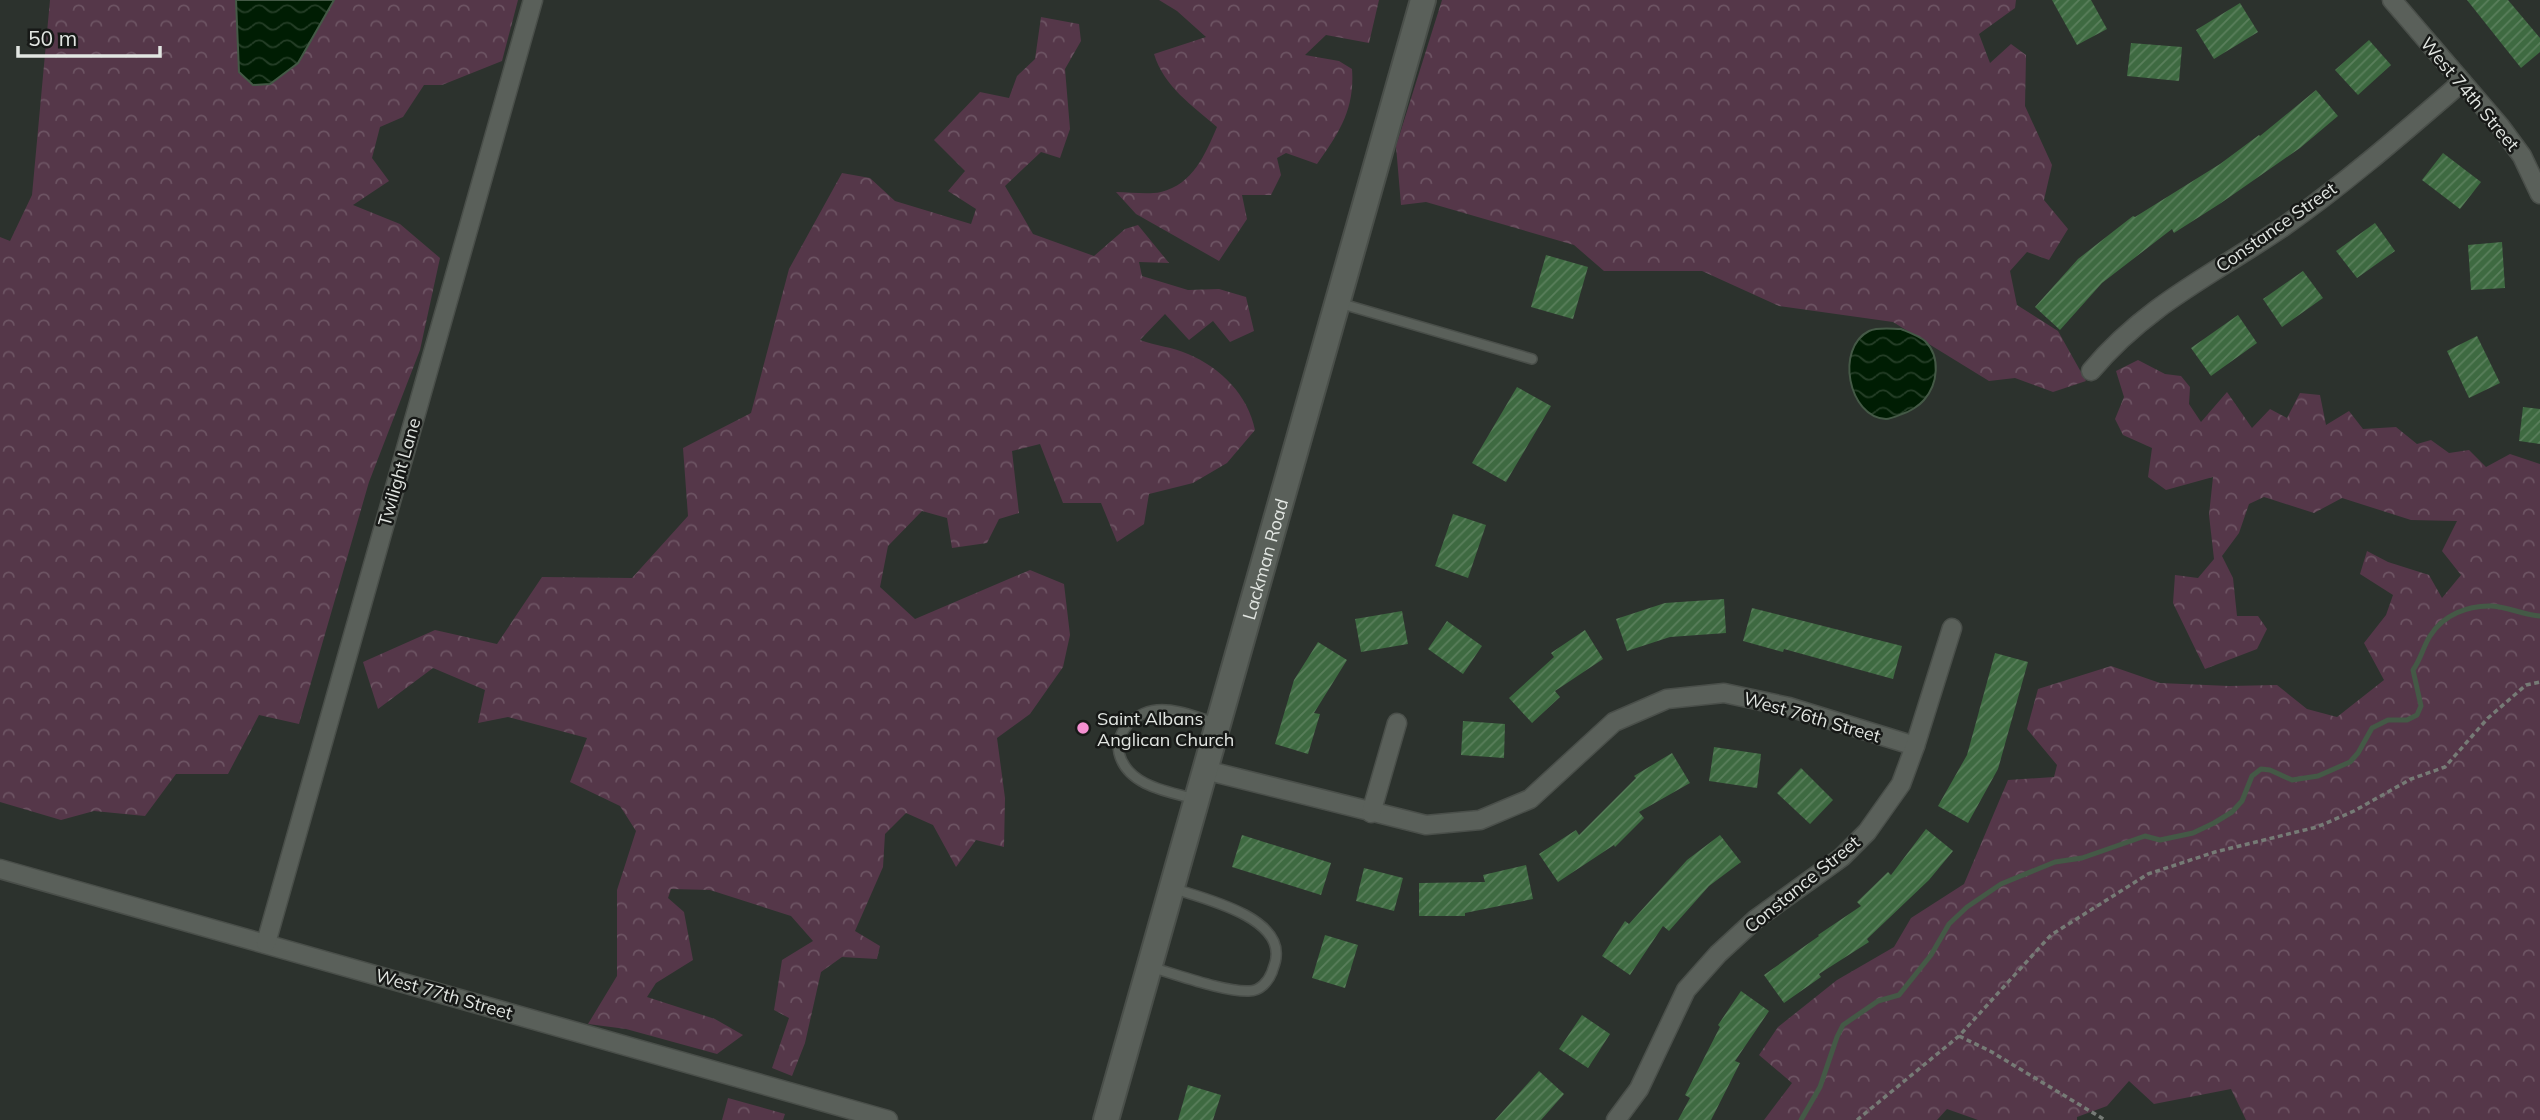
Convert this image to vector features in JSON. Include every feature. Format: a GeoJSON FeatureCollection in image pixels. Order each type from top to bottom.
{"type":"FeatureCollection","features":[{"type":"Feature","properties":{"kind":"main road","name":"Lackman Road"},"geometry":{"type":"LineString","coordinates":[[1106,1120],[1423,0]]}},
{"type":"Feature","properties":{"kind":"street","name":"Twilight Lane"},"geometry":{"type":"LineString","coordinates":[[267,943],[533,0]]}},
{"type":"Feature","properties":{"kind":"street","name":"West 74th Street"},"geometry":{"type":"LineString","coordinates":[[2392,0],[2522,156],[2540,194]]}},
{"type":"Feature","properties":{"kind":"street","name":"Constance Street"},"geometry":{"type":"LineString","coordinates":[[2091,371],[2109,350],[2159,306],[2283,227],[2383,150],[2462,82]]}},
{"type":"Feature","properties":{"kind":"street","name":"Constance Street"},"geometry":{"type":"LineString","coordinates":[[1616,1120],[1639,1089],[1686,990],[1718,954],[1756,919],[1842,857],[1867,832],[1901,784],[1952,628]]}},
{"type":"Feature","properties":{"kind":"street","name":"West 76th Street"},"geometry":{"type":"LineString","coordinates":[[1205,770],[1426,825],[1480,820],[1530,800],[1614,722],[1667,699],[1724,693],[1789,707],[1915,746]]}},
{"type":"Feature","properties":{"kind":"street"},"geometry":{"type":"LineString","coordinates":[[1371,813],[1397,723]]}},
{"type":"Feature","properties":{"kind":"street","name":"West 77th Street"},"geometry":{"type":"LineString","coordinates":[[0,869],[888,1120]]}},
{"type":"Feature","properties":{"kind":"lane"},"geometry":{"type":"LineString","coordinates":[[1337,303],[1532,359]]}},
{"type":"Feature","properties":{"kind":"lane"},"geometry":{"type":"LineString","coordinates":[[1197,799],[1152,786],[1137,778],[1121,761],[1119,736],[1129,722],[1155,710],[1175,712],[1218,724]]}},
{"type":"Feature","properties":{"kind":"lane"},"geometry":{"type":"LineString","coordinates":[[1148,967],[1251,992],[1264,986],[1277,956],[1273,939],[1259,922],[1234,910],[1171,888]]}},
{"type":"Feature","properties":{"kind":"path"},"geometry":{"type":"LineString","coordinates":[[1857,1120],[1959,1036],[2051,935],[2148,874],[2216,852],[2318,827],[2354,811],[2411,779],[2445,767],[2488,718],[2526,685],[2540,682]]}},
{"type":"Feature","properties":{"kind":"path"},"geometry":{"type":"LineString","coordinates":[[1959,1036],[1990,1051],[2105,1120]]}},
{"type":"Feature","properties":{"kind":"green space"},"geometry":{"type":"Polygon","coordinates":[[[50,0],[236,0],[313,35],[334,0],[518,0],[502,61],[442,85],[424,85],[403,117],[380,127],[372,158],[389,181],[353,205],[400,224],[440,258],[420,350],[369,482],[299,724],[259,715],[228,774],[176,774],[145,816],[94,811],[61,820],[0,802],[0,237],[10,241],[32,195],[50,0]]]}},
{"type":"Feature","properties":{"kind":"green space"},"geometry":{"type":"Polygon","coordinates":[[[1159,0],[1379,0],[1369,43],[1326,35],[1305,55],[1339,61],[1352,69],[1351,96],[1344,120],[1317,164],[1286,153],[1277,158],[1281,175],[1271,195],[1242,195],[1247,219],[1219,261],[1136,214],[1116,192],[1156,193],[1182,182],[1202,158],[1217,127],[1180,95],[1159,66],[1154,54],[1206,37],[1177,11],[1159,0]]]}},
{"type":"Feature","properties":{"kind":"green space"},"geometry":{"type":"Polygon","coordinates":[[[1442,0],[2016,0],[2015,8],[1979,34],[1990,63],[2011,44],[2026,55],[2025,106],[2052,165],[2044,200],[2068,229],[2049,260],[2027,252],[2010,271],[2017,305],[2058,331],[2086,381],[2053,392],[2015,378],[1989,381],[1893,322],[1779,306],[1702,271],[1604,271],[1574,245],[1426,202],[1401,205],[1396,146],[1442,0]]]}},
{"type":"Feature","properties":{"kind":"green space"},"geometry":{"type":"Polygon","coordinates":[[[1041,17],[1079,24],[1081,41],[1065,69],[1070,129],[1060,158],[1041,152],[1005,186],[1033,234],[1094,256],[1125,229],[1138,225],[1169,263],[1139,262],[1142,276],[1188,290],[1219,289],[1246,297],[1254,331],[1230,342],[1213,321],[1189,340],[1165,314],[1140,340],[1188,354],[1222,375],[1246,405],[1255,430],[1227,463],[1193,483],[1149,494],[1144,524],[1117,542],[1101,503],[1063,503],[1040,444],[1012,451],[1019,513],[999,519],[987,543],[952,548],[947,518],[922,511],[888,546],[880,587],[915,619],[1030,570],[1064,584],[1070,635],[1063,667],[1030,714],[997,738],[1005,798],[1004,847],[976,840],[956,867],[933,825],[906,813],[885,834],[883,867],[855,931],[880,946],[877,959],[842,957],[821,972],[805,1043],[792,1076],[772,1068],[789,1018],[774,1010],[782,960],[813,941],[791,916],[710,890],[671,889],[668,898],[684,912],[693,960],[656,983],[647,997],[715,1019],[743,1035],[717,1054],[626,1029],[588,1024],[617,976],[617,890],[636,831],[620,806],[570,782],[587,738],[508,717],[478,723],[485,690],[433,668],[378,709],[363,662],[435,630],[497,644],[542,577],[632,578],[688,516],[683,448],[751,413],[789,269],[842,173],[870,178],[895,201],[971,224],[976,209],[948,191],[965,171],[934,140],[980,92],[1009,98],[1017,76],[1035,59],[1041,17]]]}},
{"type":"Feature","properties":{"kind":"green space"},"geometry":{"type":"Polygon","coordinates":[[[2138,360],[2165,374],[2181,376],[2190,387],[2189,404],[2201,422],[2227,392],[2252,428],[2270,409],[2287,418],[2300,393],[2320,395],[2326,425],[2349,411],[2363,429],[2396,427],[2417,444],[2431,440],[2449,453],[2469,450],[2486,467],[2510,454],[2540,464],[2540,1120],[2246,1120],[2231,1089],[2154,1104],[2129,1081],[2107,1106],[2077,1117],[2077,1120],[1978,1120],[1947,1109],[1937,1120],[1764,1120],[1792,1083],[1759,1055],[1778,1027],[1837,980],[1894,947],[1911,918],[1964,884],[2008,780],[2054,777],[2057,765],[2027,729],[2038,689],[2111,666],[2160,683],[2277,685],[2307,709],[2337,717],[2384,680],[2364,643],[2386,615],[2393,595],[2360,574],[2367,551],[2388,562],[2429,575],[2442,598],[2461,575],[2442,551],[2457,521],[2411,520],[2342,498],[2314,513],[2264,497],[2249,504],[2239,533],[2222,556],[2233,578],[2237,616],[2258,616],[2267,629],[2257,649],[2205,669],[2173,603],[2175,575],[2198,578],[2214,559],[2209,515],[2213,477],[2166,490],[2148,477],[2152,448],[2123,435],[2115,419],[2124,397],[2116,371],[2138,360]]]}},
{"type":"Feature","properties":{"kind":"green space"},"geometry":{"type":"Polygon","coordinates":[[[728,1098],[785,1114],[783,1120],[722,1120],[728,1098]]]}},
{"type":"Feature","properties":{"kind":"water"},"geometry":{"type":"Polygon","coordinates":[[[236,0],[334,0],[298,63],[270,84],[253,85],[239,72],[236,0]]]}},
{"type":"Feature","properties":{"kind":"water"},"geometry":{"type":"Polygon","coordinates":[[[1901,329],[1923,339],[1930,347],[1934,355],[1935,379],[1924,400],[1908,412],[1886,419],[1873,415],[1863,407],[1855,395],[1849,366],[1858,340],[1869,331],[1901,329]]]}},
{"type":"Feature","properties":{"kind":"building"},"geometry":{"type":"Polygon","coordinates":[[[2052,0],[2091,0],[2107,29],[2077,45],[2052,0]]]}},
{"type":"Feature","properties":{"kind":"building"},"geometry":{"type":"Polygon","coordinates":[[[2467,0],[2508,0],[2540,38],[2540,52],[2521,68],[2467,0]]]}},
{"type":"Feature","properties":{"kind":"building"},"geometry":{"type":"Polygon","coordinates":[[[2240,3],[2258,32],[2214,59],[2196,30],[2240,3]]]}},
{"type":"Feature","properties":{"kind":"building"},"geometry":{"type":"Polygon","coordinates":[[[2369,40],[2391,65],[2358,95],[2335,70],[2369,40]]]}},
{"type":"Feature","properties":{"kind":"building"},"geometry":{"type":"Polygon","coordinates":[[[2131,43],[2182,47],[2179,81],[2127,76],[2131,43]]]}},
{"type":"Feature","properties":{"kind":"building"},"geometry":{"type":"Polygon","coordinates":[[[2316,90],[2338,116],[2300,148],[2174,233],[2172,229],[2102,283],[2060,330],[2035,307],[2078,259],[2133,216],[2220,164],[2260,136],[2316,90]]]}},
{"type":"Feature","properties":{"kind":"building"},"geometry":{"type":"Polygon","coordinates":[[[2443,153],[2481,182],[2460,209],[2422,180],[2443,153]]]}},
{"type":"Feature","properties":{"kind":"building"},"geometry":{"type":"Polygon","coordinates":[[[2375,223],[2395,251],[2357,278],[2336,251],[2375,223]]]}},
{"type":"Feature","properties":{"kind":"building"},"geometry":{"type":"Polygon","coordinates":[[[2502,242],[2505,288],[2471,290],[2468,245],[2502,242]]]}},
{"type":"Feature","properties":{"kind":"building"},"geometry":{"type":"Polygon","coordinates":[[[1546,255],[1588,267],[1573,319],[1531,307],[1546,255]]]}},
{"type":"Feature","properties":{"kind":"building"},"geometry":{"type":"Polygon","coordinates":[[[2303,271],[2323,298],[2282,327],[2263,299],[2303,271]]]}},
{"type":"Feature","properties":{"kind":"building"},"geometry":{"type":"Polygon","coordinates":[[[2238,315],[2257,343],[2211,376],[2191,348],[2238,315]]]}},
{"type":"Feature","properties":{"kind":"building"},"geometry":{"type":"Polygon","coordinates":[[[2477,336],[2500,383],[2469,398],[2447,351],[2477,336]]]}},
{"type":"Feature","properties":{"kind":"building"},"geometry":{"type":"Polygon","coordinates":[[[1517,387],[1551,406],[1506,482],[1472,463],[1517,387]]]}},
{"type":"Feature","properties":{"kind":"building"},"geometry":{"type":"Polygon","coordinates":[[[2523,407],[2540,409],[2540,444],[2519,441],[2523,407]]]}},
{"type":"Feature","properties":{"kind":"building"},"geometry":{"type":"Polygon","coordinates":[[[1453,514],[1486,525],[1468,578],[1435,566],[1453,514]]]}},
{"type":"Feature","properties":{"kind":"building"},"geometry":{"type":"Polygon","coordinates":[[[1724,599],[1726,633],[1670,637],[1627,651],[1616,619],[1665,603],[1724,599]]]}},
{"type":"Feature","properties":{"kind":"building"},"geometry":{"type":"Polygon","coordinates":[[[1752,608],[1902,646],[1893,679],[1784,649],[1783,652],[1743,641],[1752,608]]]}},
{"type":"Feature","properties":{"kind":"building"},"geometry":{"type":"Polygon","coordinates":[[[1402,611],[1408,644],[1361,652],[1355,619],[1402,611]]]}},
{"type":"Feature","properties":{"kind":"building"},"geometry":{"type":"Polygon","coordinates":[[[1447,621],[1482,646],[1463,674],[1428,649],[1447,621]]]}},
{"type":"Feature","properties":{"kind":"building"},"geometry":{"type":"Polygon","coordinates":[[[1585,630],[1603,659],[1555,691],[1560,697],[1532,723],[1509,698],[1554,657],[1551,653],[1585,630]]]}},
{"type":"Feature","properties":{"kind":"building"},"geometry":{"type":"Polygon","coordinates":[[[1318,642],[1347,660],[1314,713],[1320,714],[1308,754],[1275,744],[1294,680],[1318,642]]]}},
{"type":"Feature","properties":{"kind":"building"},"geometry":{"type":"Polygon","coordinates":[[[1995,653],[2028,662],[1998,769],[1968,823],[1938,806],[1967,755],[1995,653]]]}},
{"type":"Feature","properties":{"kind":"building"},"geometry":{"type":"Polygon","coordinates":[[[1463,721],[1505,724],[1504,758],[1461,755],[1463,721]]]}},
{"type":"Feature","properties":{"kind":"building"},"geometry":{"type":"Polygon","coordinates":[[[1714,747],[1761,754],[1757,788],[1709,781],[1714,747]]]}},
{"type":"Feature","properties":{"kind":"building"},"geometry":{"type":"Polygon","coordinates":[[[1672,753],[1690,783],[1639,812],[1644,818],[1615,847],[1614,845],[1558,882],[1539,854],[1576,830],[1579,835],[1636,778],[1634,776],[1672,753]]]}},
{"type":"Feature","properties":{"kind":"building"},"geometry":{"type":"Polygon","coordinates":[[[1801,768],[1833,800],[1810,824],[1777,793],[1801,768]]]}},
{"type":"Feature","properties":{"kind":"building"},"geometry":{"type":"Polygon","coordinates":[[[1926,829],[1953,851],[1929,880],[1867,939],[1869,942],[1819,974],[1821,977],[1784,1003],[1764,975],[1861,906],[1857,902],[1888,872],[1891,875],[1926,829]]]}},
{"type":"Feature","properties":{"kind":"building"},"geometry":{"type":"Polygon","coordinates":[[[1242,835],[1331,863],[1321,895],[1232,867],[1242,835]]]}},
{"type":"Feature","properties":{"kind":"building"},"geometry":{"type":"Polygon","coordinates":[[[1720,835],[1741,862],[1709,886],[1669,931],[1663,926],[1630,975],[1602,956],[1625,921],[1629,924],[1687,860],[1720,835]]]}},
{"type":"Feature","properties":{"kind":"building"},"geometry":{"type":"Polygon","coordinates":[[[1526,865],[1533,899],[1465,913],[1465,916],[1419,916],[1419,883],[1485,882],[1483,875],[1526,865]]]}},
{"type":"Feature","properties":{"kind":"building"},"geometry":{"type":"Polygon","coordinates":[[[1364,868],[1403,878],[1394,911],[1356,901],[1364,868]]]}},
{"type":"Feature","properties":{"kind":"building"},"geometry":{"type":"Polygon","coordinates":[[[1325,935],[1358,945],[1345,988],[1312,978],[1325,935]]]}},
{"type":"Feature","properties":{"kind":"building"},"geometry":{"type":"Polygon","coordinates":[[[1741,991],[1769,1011],[1735,1061],[1740,1063],[1711,1120],[1678,1120],[1690,1098],[1685,1095],[1720,1027],[1718,1025],[1741,991]]]}},
{"type":"Feature","properties":{"kind":"building"},"geometry":{"type":"Polygon","coordinates":[[[1582,1015],[1610,1034],[1588,1068],[1559,1049],[1582,1015]]]}},
{"type":"Feature","properties":{"kind":"building"},"geometry":{"type":"Polygon","coordinates":[[[1539,1071],[1564,1094],[1541,1120],[1495,1120],[1539,1071]]]}},
{"type":"Feature","properties":{"kind":"building"},"geometry":{"type":"Polygon","coordinates":[[[1188,1085],[1221,1095],[1213,1120],[1178,1120],[1188,1085]]]}},
{"type":"Feature","properties":{"kind":"waterway"},"geometry":{"type":"LineString","coordinates":[[1801,1120],[1820,1087],[1843,1025],[1878,1001],[1899,995],[1931,955],[1949,924],[1967,907],[2001,884],[2055,862],[2082,858],[2145,836],[2160,840],[2193,833],[2232,812],[2242,801],[2252,776],[2261,769],[2292,780],[2318,776],[2350,762],[2372,728],[2388,720],[2407,720],[2417,715],[2421,706],[2413,670],[2430,636],[2442,622],[2457,613],[2483,606],[2540,616]]}},
{"type":"Feature","properties":{"kind":"place","name":"Saint Albans Anglican Church"},"geometry":{"type":"Point","coordinates":[1083,728]}}]}
